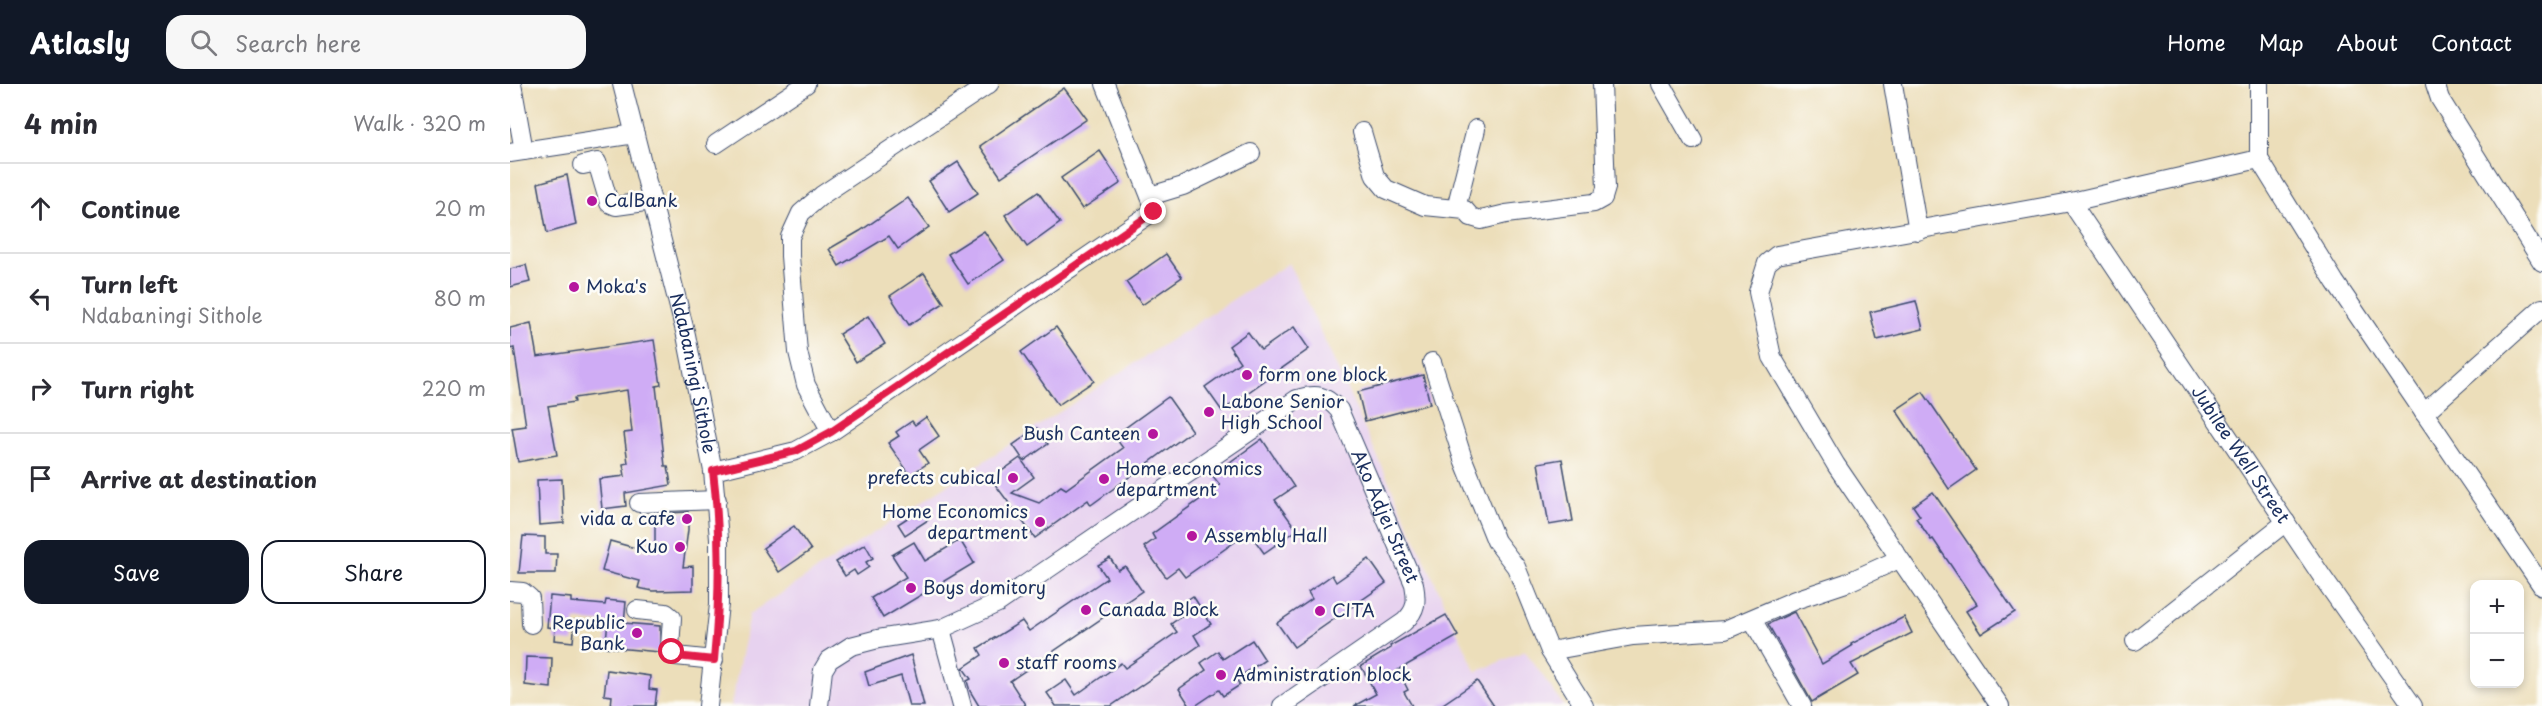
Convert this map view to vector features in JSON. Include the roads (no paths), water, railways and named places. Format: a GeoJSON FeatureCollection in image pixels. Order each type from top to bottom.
{"type":"FeatureCollection","features":[{"type":"Feature","properties":{"kind":"street"},"geometry":{"type":"LineString","coordinates":[[512,84],[517,152],[635,134]]}},
{"type":"Feature","properties":{"kind":"street","name":"Ndabaningi Sithole"},"geometry":{"type":"LineString","coordinates":[[622,84],[686,335],[713,471],[717,500],[719,604],[708,706]]}},
{"type":"Feature","properties":{"kind":"street"},"geometry":{"type":"LineString","coordinates":[[716,144],[806,84]]}},
{"type":"Feature","properties":{"kind":"street"},"geometry":{"type":"LineString","coordinates":[[831,432],[806,385],[798,352],[790,237],[797,221],[801,213],[822,195],[989,84]]}},
{"type":"Feature","properties":{"kind":"street"},"geometry":{"type":"LineString","coordinates":[[713,471],[796,451],[831,432],[1154,212],[1150,196],[1105,84]]}},
{"type":"Feature","properties":{"kind":"street"},"geometry":{"type":"LineString","coordinates":[[1362,132],[1375,176],[1386,189],[1425,206],[1456,208],[1481,220],[1506,214],[1594,203],[1603,198],[1606,188],[1602,84]]}},
{"type":"Feature","properties":{"kind":"street"},"geometry":{"type":"LineString","coordinates":[[1660,84],[1693,140]]}},
{"type":"Feature","properties":{"kind":"street"},"geometry":{"type":"LineString","coordinates":[[1893,84],[1918,231]]}},
{"type":"Feature","properties":{"kind":"street"},"geometry":{"type":"LineString","coordinates":[[2259,84],[2259,159],[2335,282],[2542,586]]}},
{"type":"Feature","properties":{"kind":"street"},"geometry":{"type":"LineString","coordinates":[[2435,84],[2440,99],[2542,262]]}},
{"type":"Feature","properties":{"kind":"street"},"geometry":{"type":"LineString","coordinates":[[1456,208],[1476,129]]}},
{"type":"Feature","properties":{"kind":"street"},"geometry":{"type":"LineString","coordinates":[[1150,196],[1183,186],[1251,153]]}},
{"type":"Feature","properties":{"kind":"street"},"geometry":{"type":"LineString","coordinates":[[2000,706],[1836,465],[1772,357],[1758,292],[1767,263],[1777,255],[2072,202],[2259,159]]}},
{"type":"Feature","properties":{"kind":"street"},"geometry":{"type":"LineString","coordinates":[[583,165],[597,162],[609,203],[616,206],[652,201]]}},
{"type":"Feature","properties":{"kind":"street","name":"Jubilee Well Street"},"geometry":{"type":"LineString","coordinates":[[2072,202],[2286,522],[2413,706]]}},
{"type":"Feature","properties":{"kind":"street"},"geometry":{"type":"LineString","coordinates":[[2424,412],[2542,308]]}},
{"type":"Feature","properties":{"kind":"street"},"geometry":{"type":"LineString","coordinates":[[1432,362],[1463,459],[1496,541],[1516,567],[1550,651],[1584,706]]}},
{"type":"Feature","properties":{"kind":"street","name":"Ako Adjei Street"},"geometry":{"type":"LineString","coordinates":[[941,629],[998,603],[1298,399],[1315,394],[1329,399],[1340,410],[1414,584],[1417,601],[1414,614],[1404,622],[1282,706]]}},
{"type":"Feature","properties":{"kind":"street"},"geometry":{"type":"LineString","coordinates":[[639,503],[717,500]]}},
{"type":"Feature","properties":{"kind":"street"},"geometry":{"type":"LineString","coordinates":[[2135,641],[2286,522]]}},
{"type":"Feature","properties":{"kind":"street"},"geometry":{"type":"LineString","coordinates":[[1550,651],[1633,636],[1725,630],[1795,600],[1846,583],[1899,559]]}},
{"type":"Feature","properties":{"kind":"street"},"geometry":{"type":"LineString","coordinates":[[510,591],[523,592],[530,598],[531,624]]}},
{"type":"Feature","properties":{"kind":"street"},"geometry":{"type":"LineString","coordinates":[[637,610],[670,615],[673,620],[670,647],[676,656],[714,660]]}},
{"type":"Feature","properties":{"kind":"street"},"geometry":{"type":"LineString","coordinates":[[1752,619],[1802,706]]}},
{"type":"Feature","properties":{"kind":"street"},"geometry":{"type":"LineString","coordinates":[[819,706],[823,670],[830,660],[851,646],[878,639],[941,629],[962,706]]}},
{"type":"Feature","properties":{"kind":"place","name":"CalBank"},"geometry":{"type":"Point","coordinates":[592,201]}},
{"type":"Feature","properties":{"kind":"place","name":"Moka's"},"geometry":{"type":"Point","coordinates":[574,287]}},
{"type":"Feature","properties":{"kind":"place","name":"form one block"},"geometry":{"type":"Point","coordinates":[1247,375]}},
{"type":"Feature","properties":{"kind":"place","name":"Labone Senior High School"},"geometry":{"type":"Point","coordinates":[1209,412]}},
{"type":"Feature","properties":{"kind":"place","name":"Bush Canteen"},"geometry":{"type":"Point","coordinates":[1153,434]}},
{"type":"Feature","properties":{"kind":"place","name":"prefects cubical"},"geometry":{"type":"Point","coordinates":[1013,478]}},
{"type":"Feature","properties":{"kind":"place","name":"Home economics department"},"geometry":{"type":"Point","coordinates":[1104,479]}},
{"type":"Feature","properties":{"kind":"place","name":"vida a cafe"},"geometry":{"type":"Point","coordinates":[687,519]}},
{"type":"Feature","properties":{"kind":"place","name":"Home Economics department"},"geometry":{"type":"Point","coordinates":[1040,522]}},
{"type":"Feature","properties":{"kind":"place","name":"Assembly Hall"},"geometry":{"type":"Point","coordinates":[1192,536]}},
{"type":"Feature","properties":{"kind":"place","name":"Kuo"},"geometry":{"type":"Point","coordinates":[680,547]}},
{"type":"Feature","properties":{"kind":"place","name":"Boys domitory"},"geometry":{"type":"Point","coordinates":[911,588]}},
{"type":"Feature","properties":{"kind":"place","name":"Canada Block"},"geometry":{"type":"Point","coordinates":[1086,610]}},
{"type":"Feature","properties":{"kind":"place","name":"CITA"},"geometry":{"type":"Point","coordinates":[1320,611]}},
{"type":"Feature","properties":{"kind":"place","name":"Republic Bank"},"geometry":{"type":"Point","coordinates":[637,633]}},
{"type":"Feature","properties":{"kind":"place","name":"staff rooms"},"geometry":{"type":"Point","coordinates":[1004,663]}},
{"type":"Feature","properties":{"kind":"place","name":"Administration block"},"geometry":{"type":"Point","coordinates":[1221,675]}}]}
